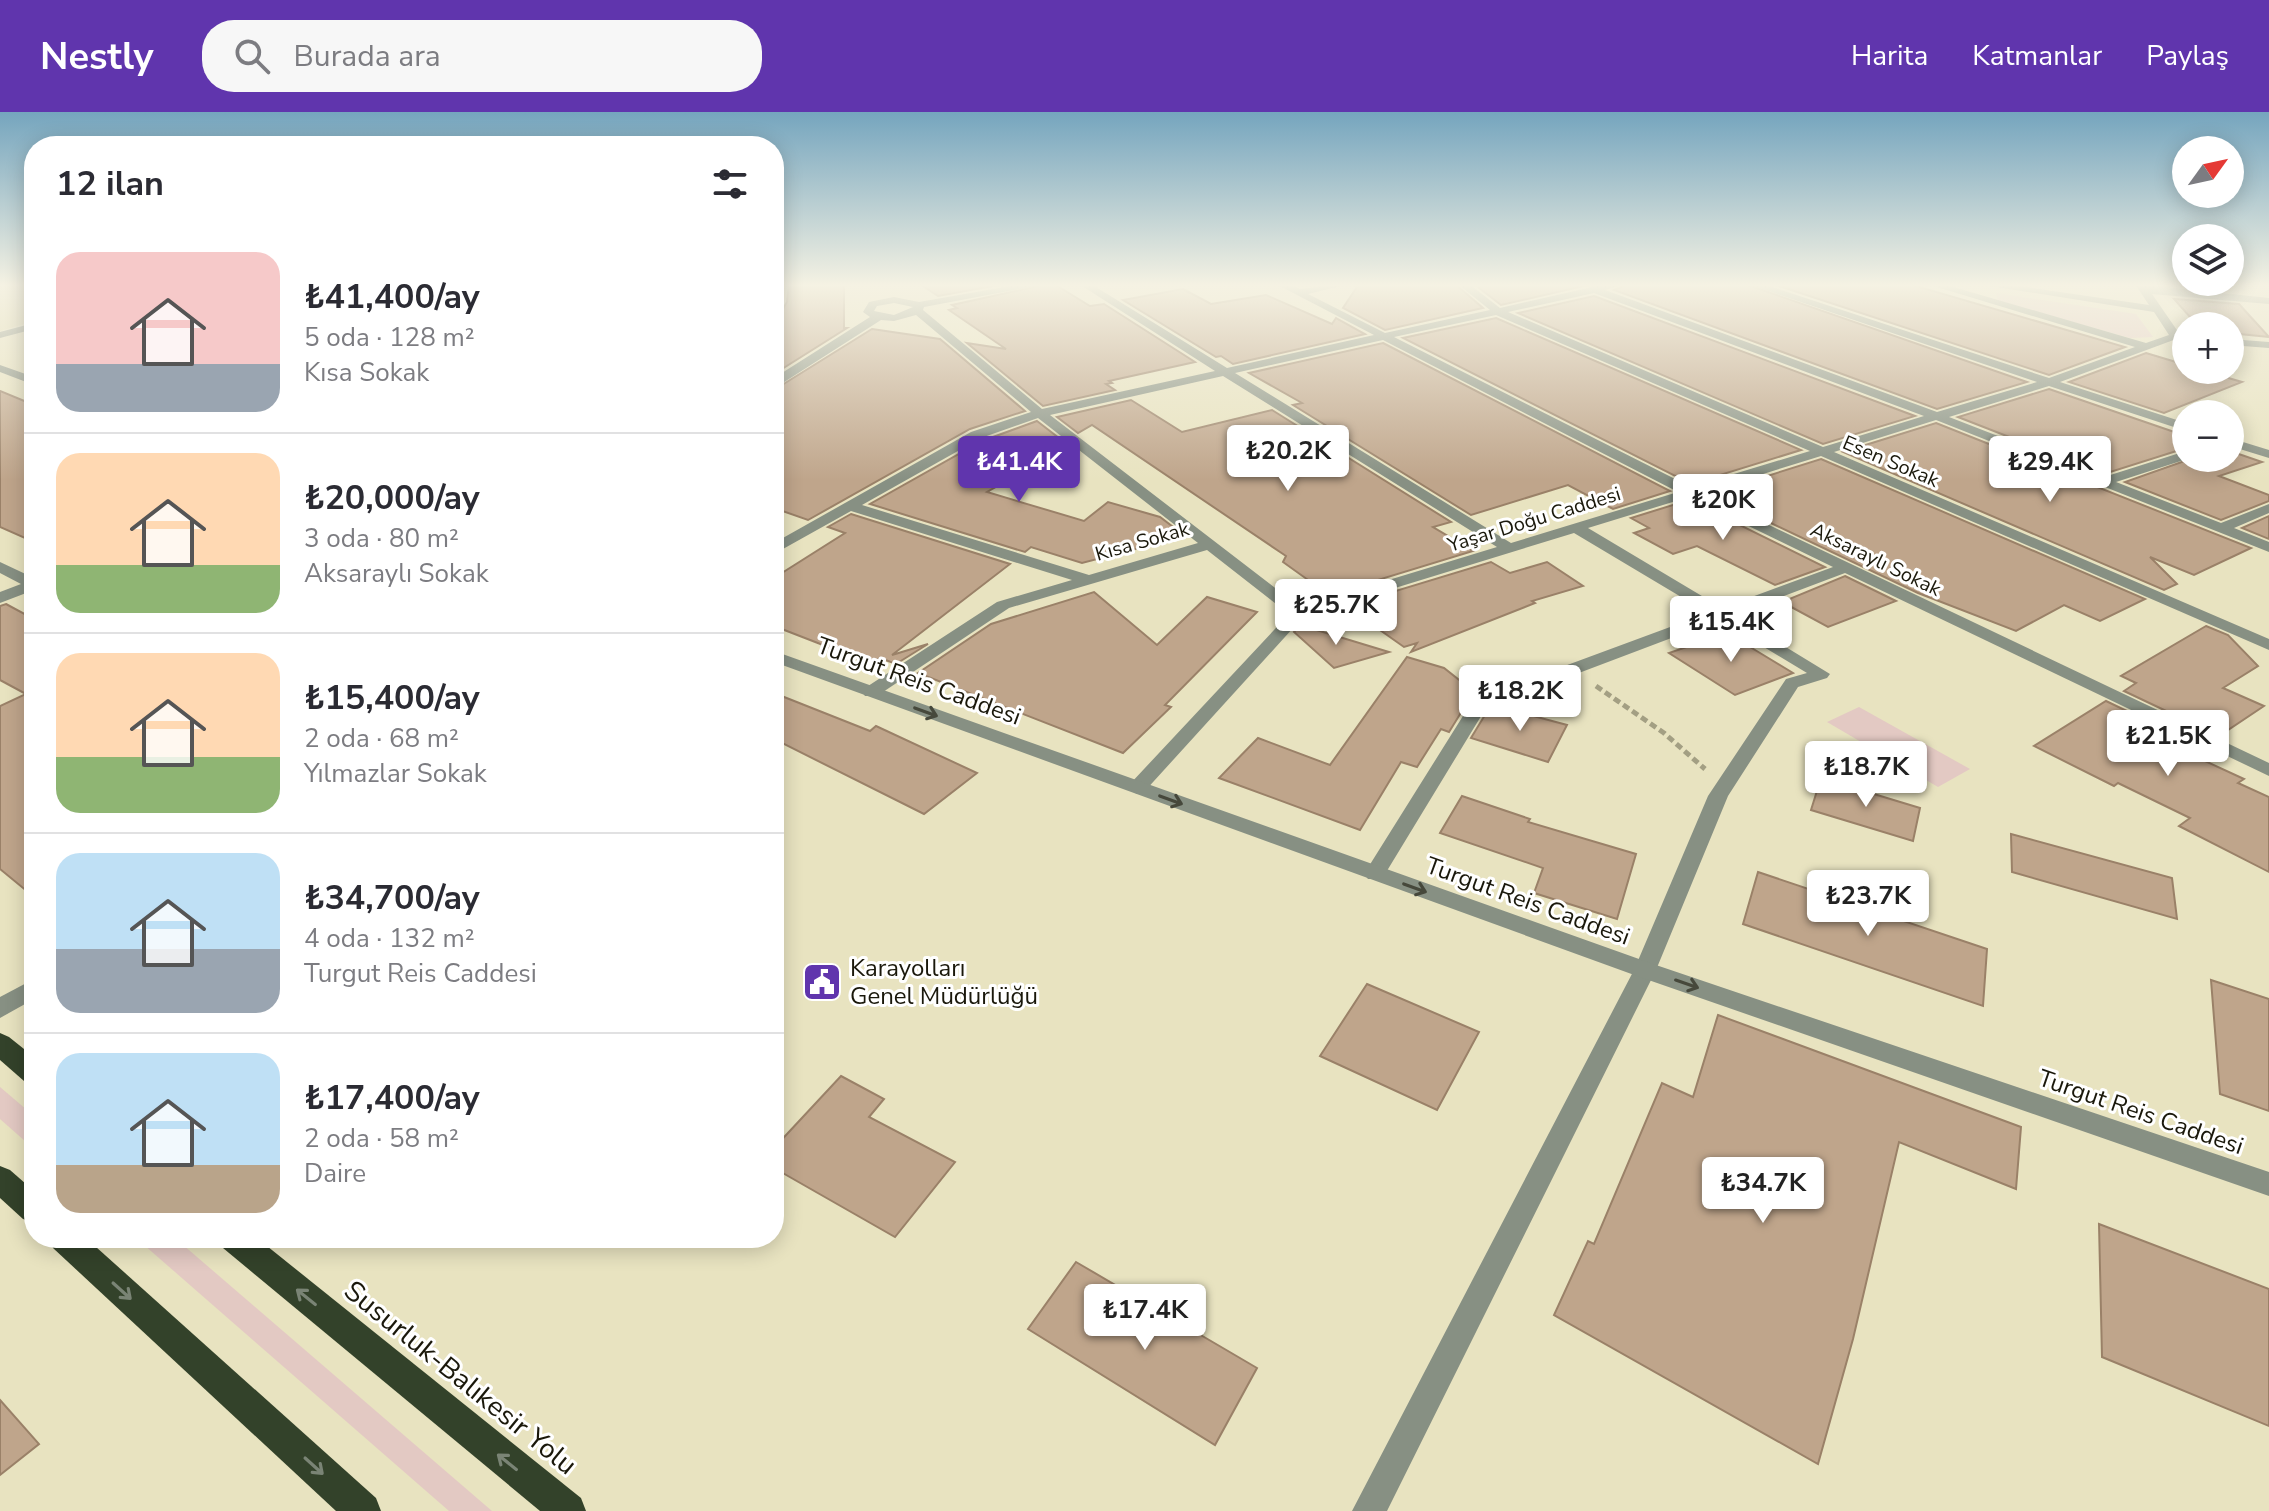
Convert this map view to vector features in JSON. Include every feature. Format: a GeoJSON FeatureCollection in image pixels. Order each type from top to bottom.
{"type":"FeatureCollection","features":[{"type":"Feature","properties":{"kind":"highway"},"geometry":{"type":"LineString","coordinates":[[0,1044],[24,1064]]}},
{"type":"Feature","properties":{"kind":"highway"},"geometry":{"type":"LineString","coordinates":[[0,1179],[24,1201]]}},
{"type":"Feature","properties":{"kind":"highway"},"geometry":{"type":"LineString","coordinates":[[75,1248],[363,1511]]}},
{"type":"Feature","properties":{"kind":"highway","name":"Susurluk-Balıkesir Yolu"},"geometry":{"type":"LineString","coordinates":[[246,1248],[568,1511]]}},
{"type":"Feature","properties":{"kind":"street"},"geometry":{"type":"LineString","coordinates":[[784,377],[827,349]]}},
{"type":"Feature","properties":{"kind":"street"},"geometry":{"type":"LineString","coordinates":[[966,349],[1040,413],[1298,613]]}},
{"type":"Feature","properties":{"kind":"street"},"geometry":{"type":"LineString","coordinates":[[1187,349],[1507,547]]}},
{"type":"Feature","properties":{"kind":"street"},"geometry":{"type":"LineString","coordinates":[[784,543],[976,435],[1040,413],[1324,349]]}},
{"type":"Feature","properties":{"kind":"street","name":"Aksaraylı Sokak"},"geometry":{"type":"LineString","coordinates":[[1407,349],[1691,493],[2269,770]]}},
{"type":"Feature","properties":{"kind":"street","name":"Esen Sokak"},"geometry":{"type":"LineString","coordinates":[[1585,349],[2269,645]]}},
{"type":"Feature","properties":{"kind":"street"},"geometry":{"type":"LineString","coordinates":[[1755,349],[1936,416],[2269,547]]}},
{"type":"Feature","properties":{"kind":"street"},"geometry":{"type":"LineString","coordinates":[[1950,349],[2172,422]]}},
{"type":"Feature","properties":{"kind":"street","name":"Yaşar Doğu Caddesi"},"geometry":{"type":"LineString","coordinates":[[1137,788],[1298,613],[2048,382],[2141,349]]}},
{"type":"Feature","properties":{"kind":"street"},"geometry":{"type":"LineString","coordinates":[[0,368],[24,377]]}},
{"type":"Feature","properties":{"kind":"street"},"geometry":{"type":"LineString","coordinates":[[2244,446],[2269,454]]}},
{"type":"Feature","properties":{"kind":"street"},"geometry":{"type":"LineString","coordinates":[[2103,482],[2172,460]]}},
{"type":"Feature","properties":{"kind":"street","name":"Kısa Sokak"},"geometry":{"type":"LineString","coordinates":[[849,506],[1089,580]]}},
{"type":"Feature","properties":{"kind":"street"},"geometry":{"type":"LineString","coordinates":[[2222,528],[2269,508]]}},
{"type":"Feature","properties":{"kind":"street"},"geometry":{"type":"LineString","coordinates":[[1369,1511],[1645,970],[1718,796],[1792,683],[1821,674],[1575,527]]}},
{"type":"Feature","properties":{"kind":"street","name":"Kısa Sokak"},"geometry":{"type":"LineString","coordinates":[[871,692],[1003,605],[1208,545]]}},
{"type":"Feature","properties":{"kind":"street"},"geometry":{"type":"LineString","coordinates":[[0,567],[24,579]]}},
{"type":"Feature","properties":{"kind":"street"},"geometry":{"type":"LineString","coordinates":[[1375,874],[1479,704],[1846,567]]}},
{"type":"Feature","properties":{"kind":"street"},"geometry":{"type":"LineString","coordinates":[[0,598],[24,588]]}},
{"type":"Feature","properties":{"kind":"street","name":"Turgut Reis Caddesi"},"geometry":{"type":"LineString","coordinates":[[784,660],[1645,970],[2269,1184]]}},
{"type":"Feature","properties":{"kind":"street"},"geometry":{"type":"LineString","coordinates":[[0,1009],[24,994]]}},
{"type":"Feature","properties":{"kind":"path"},"geometry":{"type":"LineString","coordinates":[[1572,670],[1664,733],[1703,765],[1718,796]]}},
{"type":"Feature","properties":{"kind":"shaded area"},"geometry":{"type":"Polygon","coordinates":[[[1859,707],[1970,769],[1938,787],[1827,722],[1859,707]]]}},
{"type":"Feature","properties":{"kind":"shaded area"},"geometry":{"type":"Polygon","coordinates":[[[0,1087],[24,1107],[24,1140],[0,1119],[0,1087]]]}},
{"type":"Feature","properties":{"kind":"shaded area"},"geometry":{"type":"Polygon","coordinates":[[[147,1248],[187,1248],[492,1511],[449,1511],[147,1248]]]}},
{"type":"Feature","properties":{"kind":"building"},"geometry":{"type":"Polygon","coordinates":[[[784,349],[813,349],[784,368],[784,349]]]}},
{"type":"Feature","properties":{"kind":"building"},"geometry":{"type":"Polygon","coordinates":[[[839,349],[952,349],[1025,411],[970,429],[808,520],[784,512],[784,384],[839,349]]]}},
{"type":"Feature","properties":{"kind":"building"},"geometry":{"type":"Polygon","coordinates":[[[975,349],[1175,349],[1195,362],[1109,381],[1112,383],[1106,384],[1115,390],[1043,406],[975,349]]]}},
{"type":"Feature","properties":{"kind":"building"},"geometry":{"type":"Polygon","coordinates":[[[1203,349],[1298,349],[1233,364],[1221,356],[1216,357],[1203,349]]]}},
{"type":"Feature","properties":{"kind":"building"},"geometry":{"type":"Polygon","coordinates":[[[1355,349],[1395,349],[1670,491],[1613,509],[1568,485],[1471,515],[1293,405],[1302,403],[1249,373],[1355,349]]]}},
{"type":"Feature","properties":{"kind":"building"},"geometry":{"type":"Polygon","coordinates":[[[1425,349],[1568,349],[1801,450],[1691,484],[1425,349]]]}},
{"type":"Feature","properties":{"kind":"building"},"geometry":{"type":"Polygon","coordinates":[[[1602,349],[1737,349],[1915,416],[1823,444],[1602,349]]]}},
{"type":"Feature","properties":{"kind":"building"},"geometry":{"type":"Polygon","coordinates":[[[1775,349],[1933,349],[2027,382],[1937,409],[1775,349]]]}},
{"type":"Feature","properties":{"kind":"building"},"geometry":{"type":"Polygon","coordinates":[[[1971,349],[2119,349],[2049,375],[1971,349]]]}},
{"type":"Feature","properties":{"kind":"building"},"geometry":{"type":"Polygon","coordinates":[[[2146,353],[2172,361],[2172,384],[2237,384],[2197,400],[2172,400],[2172,410],[2164,413],[2069,382],[2146,353]]]}},
{"type":"Feature","properties":{"kind":"building"},"geometry":{"type":"Polygon","coordinates":[[[2049,389],[2172,431],[2172,452],[2104,474],[1958,417],[2049,389]]]}},
{"type":"Feature","properties":{"kind":"building"},"geometry":{"type":"Polygon","coordinates":[[[0,391],[24,401],[24,538],[0,527],[0,391]]]}},
{"type":"Feature","properties":{"kind":"building"},"geometry":{"type":"Polygon","coordinates":[[[1131,400],[1182,432],[1272,410],[1451,522],[1433,527],[1473,551],[1329,595],[1283,562],[1286,556],[1092,425],[1078,433],[1057,417],[1131,400]]]}},
{"type":"Feature","properties":{"kind":"building"},"geometry":{"type":"Polygon","coordinates":[[[1037,421],[1064,442],[997,482],[1001,484],[987,492],[1084,521],[1108,502],[1160,517],[1185,536],[1082,563],[1031,547],[1025,552],[870,504],[982,441],[1037,421]]]}},
{"type":"Feature","properties":{"kind":"building"},"geometry":{"type":"Polygon","coordinates":[[[1936,423],[2251,548],[2194,575],[2150,557],[2177,584],[2164,590],[1843,452],[1936,423]]]}},
{"type":"Feature","properties":{"kind":"building"},"geometry":{"type":"Polygon","coordinates":[[[2244,456],[2262,462],[2244,468],[2244,456]]]}},
{"type":"Feature","properties":{"kind":"building"},"geometry":{"type":"Polygon","coordinates":[[[1821,459],[2145,599],[2100,621],[2064,605],[2016,631],[1918,593],[1710,494],[1821,459]]]}},
{"type":"Feature","properties":{"kind":"building"},"geometry":{"type":"Polygon","coordinates":[[[2172,465],[2172,472],[2231,472],[2219,476],[2269,495],[2269,501],[2221,520],[2125,482],[2172,465]]]}},
{"type":"Feature","properties":{"kind":"building"},"geometry":{"type":"Polygon","coordinates":[[[1689,500],[1825,567],[1775,585],[1697,546],[1673,554],[1634,533],[1649,528],[1631,518],[1689,500]]]}},
{"type":"Feature","properties":{"kind":"building"},"geometry":{"type":"Polygon","coordinates":[[[851,514],[1010,564],[892,655],[928,644],[896,664],[880,658],[872,664],[784,630],[784,572],[845,533],[828,527],[851,514]]]}},
{"type":"Feature","properties":{"kind":"building"},"geometry":{"type":"Polygon","coordinates":[[[2269,516],[2269,539],[2242,528],[2269,516]]]}},
{"type":"Feature","properties":{"kind":"building"},"geometry":{"type":"Polygon","coordinates":[[[1491,562],[1510,573],[1547,562],[1583,586],[1532,601],[1535,603],[1411,652],[1417,643],[1404,647],[1346,606],[1491,562]]]}},
{"type":"Feature","properties":{"kind":"building"},"geometry":{"type":"Polygon","coordinates":[[[1845,576],[1896,601],[1828,627],[1782,602],[1845,576]]]}},
{"type":"Feature","properties":{"kind":"building"},"geometry":{"type":"Polygon","coordinates":[[[1094,592],[1157,645],[1207,597],[1257,612],[1165,705],[1171,707],[1123,753],[918,673],[991,624],[1094,592]]]}},
{"type":"Feature","properties":{"kind":"building"},"geometry":{"type":"Polygon","coordinates":[[[6,604],[24,614],[24,693],[0,680],[0,606],[6,604]]]}},
{"type":"Feature","properties":{"kind":"building"},"geometry":{"type":"Polygon","coordinates":[[[1300,625],[1389,652],[1334,668],[1294,632],[1300,625]]]}},
{"type":"Feature","properties":{"kind":"building"},"geometry":{"type":"Polygon","coordinates":[[[2206,626],[2228,635],[2258,666],[2223,688],[2264,706],[2219,736],[2124,691],[2136,683],[2121,676],[2206,626]]]}},
{"type":"Feature","properties":{"kind":"building"},"geometry":{"type":"Polygon","coordinates":[[[1727,633],[1793,673],[1735,695],[1669,653],[1727,633]]]}},
{"type":"Feature","properties":{"kind":"building"},"geometry":{"type":"Polygon","coordinates":[[[1407,657],[1444,668],[1478,695],[1470,698],[1449,732],[1441,729],[1417,767],[1401,762],[1360,830],[1219,778],[1258,738],[1330,765],[1407,657]]]}},
{"type":"Feature","properties":{"kind":"building"},"geometry":{"type":"Polygon","coordinates":[[[24,695],[24,889],[0,869],[0,706],[24,695]]]}},
{"type":"Feature","properties":{"kind":"building"},"geometry":{"type":"Polygon","coordinates":[[[784,697],[870,731],[876,726],[977,773],[924,814],[784,744],[784,697]]]}},
{"type":"Feature","properties":{"kind":"building"},"geometry":{"type":"Polygon","coordinates":[[[2106,701],[2202,747],[2192,755],[2244,779],[2238,783],[2269,797],[2269,872],[2179,826],[2190,818],[2118,783],[2114,786],[2034,746],[2106,701]]]}},
{"type":"Feature","properties":{"kind":"building"},"geometry":{"type":"Polygon","coordinates":[[[1494,708],[1501,714],[1515,711],[1567,725],[1548,762],[1471,738],[1488,710],[1494,708]]]}},
{"type":"Feature","properties":{"kind":"building"},"geometry":{"type":"Polygon","coordinates":[[[1821,778],[1920,808],[1913,841],[1811,810],[1821,778]]]}},
{"type":"Feature","properties":{"kind":"building"},"geometry":{"type":"Polygon","coordinates":[[[1462,796],[1530,819],[1528,822],[1636,854],[1617,919],[1534,893],[1543,868],[1440,833],[1462,796]]]}},
{"type":"Feature","properties":{"kind":"building"},"geometry":{"type":"Polygon","coordinates":[[[2011,834],[2172,878],[2177,919],[2012,872],[2011,834]]]}},
{"type":"Feature","properties":{"kind":"building"},"geometry":{"type":"Polygon","coordinates":[[[1758,872],[1987,949],[1983,1006],[1743,924],[1758,872]]]}},
{"type":"Feature","properties":{"kind":"building"},"geometry":{"type":"Polygon","coordinates":[[[2211,980],[2269,999],[2269,1111],[2220,1094],[2211,980]]]}},
{"type":"Feature","properties":{"kind":"building"},"geometry":{"type":"Polygon","coordinates":[[[1367,984],[1479,1032],[1437,1110],[1320,1056],[1367,984]]]}},
{"type":"Feature","properties":{"kind":"building"},"geometry":{"type":"Polygon","coordinates":[[[1718,1015],[2021,1127],[2016,1189],[1899,1142],[1853,1339],[1818,1464],[1554,1315],[1588,1241],[1594,1244],[1662,1083],[1693,1097],[1718,1015]]]}},
{"type":"Feature","properties":{"kind":"building"},"geometry":{"type":"Polygon","coordinates":[[[841,1076],[884,1099],[869,1117],[955,1162],[895,1237],[784,1174],[784,1137],[841,1076]]]}},
{"type":"Feature","properties":{"kind":"building"},"geometry":{"type":"Polygon","coordinates":[[[2099,1224],[2269,1289],[2269,1426],[2102,1357],[2099,1224]]]}},
{"type":"Feature","properties":{"kind":"building"},"geometry":{"type":"Polygon","coordinates":[[[1076,1262],[1257,1368],[1215,1445],[1028,1329],[1076,1262]]]}},
{"type":"Feature","properties":{"kind":"building"},"geometry":{"type":"Polygon","coordinates":[[[0,1400],[39,1444],[0,1475],[0,1400]]]}},
{"type":"Feature","properties":{"kind":"place","name":"Karayolları Genel Müdürlüğü"},"geometry":{"type":"Point","coordinates":[822,982]}}]}
